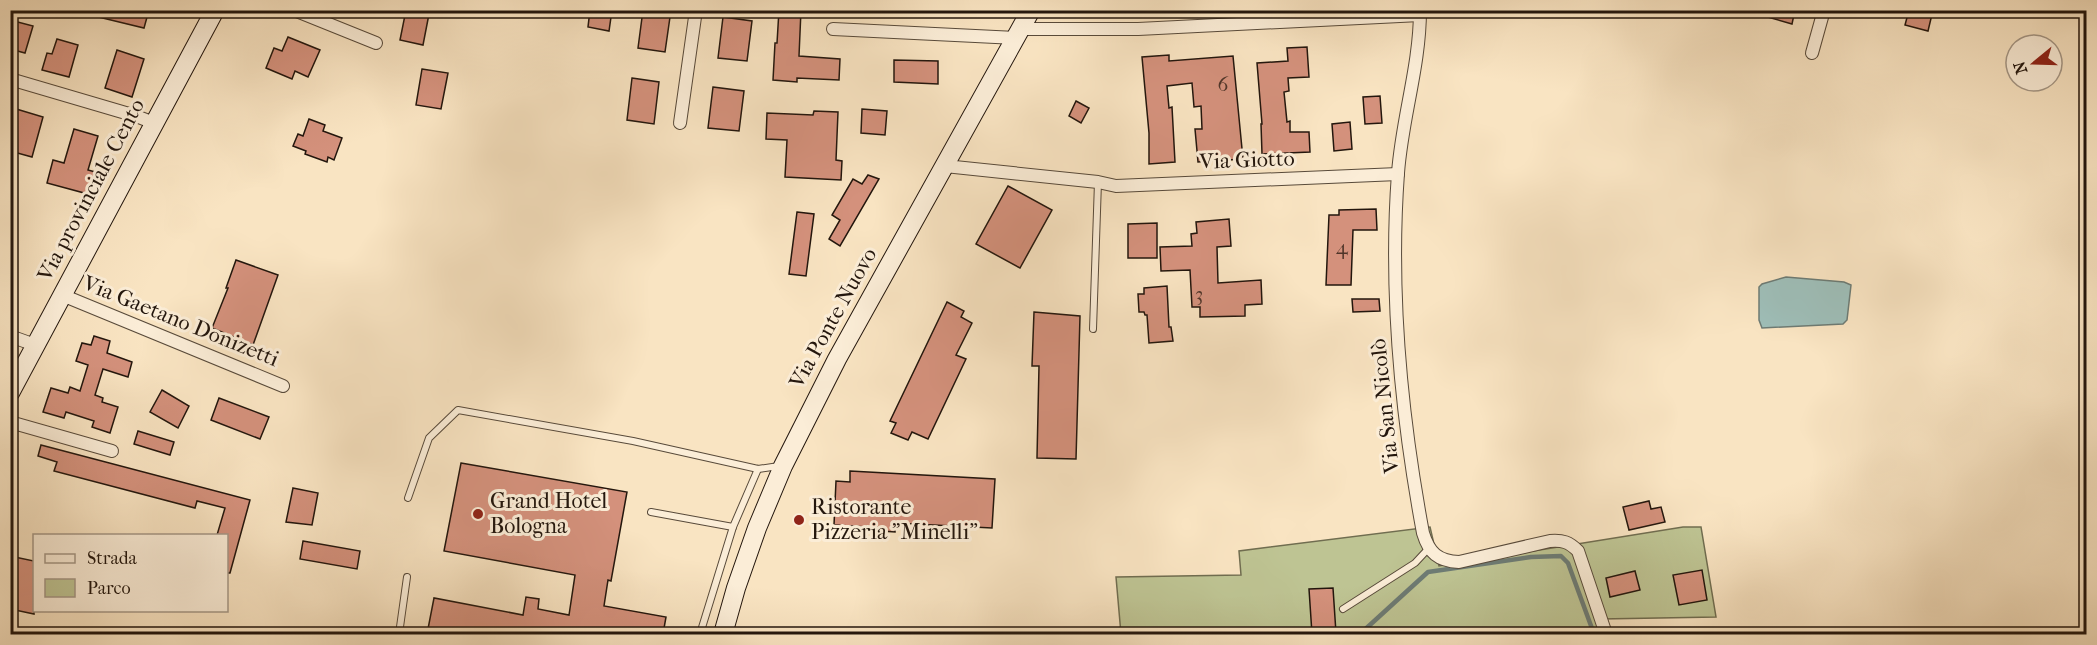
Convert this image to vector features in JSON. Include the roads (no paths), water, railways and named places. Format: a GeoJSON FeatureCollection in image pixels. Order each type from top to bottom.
{"type":"FeatureCollection","features":[{"type":"Feature","properties":{"kind":"main road","name":"Via provinciale Cento"},"geometry":{"type":"LineString","coordinates":[[10,393],[214,10]]}},
{"type":"Feature","properties":{"kind":"main road","name":"Via Ponte Nuovo"},"geometry":{"type":"LineString","coordinates":[[723,634],[757,528],[783,466],[837,359],[1031,10]]}},
{"type":"Feature","properties":{"kind":"street"},"geometry":{"type":"LineString","coordinates":[[294,10],[376,43]]}},
{"type":"Feature","properties":{"kind":"street"},"geometry":{"type":"LineString","coordinates":[[680,123],[696,10]]}},
{"type":"Feature","properties":{"kind":"street"},"geometry":{"type":"LineString","coordinates":[[1812,53],[1824,10]]}},
{"type":"Feature","properties":{"kind":"street"},"geometry":{"type":"LineString","coordinates":[[833,29],[1018,34],[1420,13]]}},
{"type":"Feature","properties":{"kind":"street","name":"Via San Nicolò"},"geometry":{"type":"LineString","coordinates":[[1420,13],[1419,45],[1400,150],[1395,222],[1396,294],[1406,429],[1420,518],[1429,548]]}},
{"type":"Feature","properties":{"kind":"street"},"geometry":{"type":"LineString","coordinates":[[10,80],[154,123]]}},
{"type":"Feature","properties":{"kind":"street","name":"Via Giotto"},"geometry":{"type":"LineString","coordinates":[[945,166],[1098,182],[1116,186],[1398,174]]}},
{"type":"Feature","properties":{"kind":"street","name":"Via Gaetano Donizetti"},"geometry":{"type":"LineString","coordinates":[[62,296],[283,386]]}},
{"type":"Feature","properties":{"kind":"street"},"geometry":{"type":"LineString","coordinates":[[10,336],[35,345]]}},
{"type":"Feature","properties":{"kind":"street"},"geometry":{"type":"LineString","coordinates":[[10,422],[112,451]]}},
{"type":"Feature","properties":{"kind":"street"},"geometry":{"type":"LineString","coordinates":[[1429,548],[1439,559],[1459,562],[1550,541],[1562,540],[1570,543],[1578,551],[1582,560],[1606,634]]}},
{"type":"Feature","properties":{"kind":"lane"},"geometry":{"type":"LineString","coordinates":[[1093,329],[1098,182]]}},
{"type":"Feature","properties":{"kind":"lane"},"geometry":{"type":"LineString","coordinates":[[408,498],[429,438],[458,410],[633,441],[758,469],[783,466]]}},
{"type":"Feature","properties":{"kind":"lane"},"geometry":{"type":"LineString","coordinates":[[700,634],[733,527],[758,469]]}},
{"type":"Feature","properties":{"kind":"lane"},"geometry":{"type":"LineString","coordinates":[[651,512],[733,527]]}},
{"type":"Feature","properties":{"kind":"lane"},"geometry":{"type":"LineString","coordinates":[[1343,609],[1415,563],[1429,548]]}},
{"type":"Feature","properties":{"kind":"lane"},"geometry":{"type":"LineString","coordinates":[[399,634],[406,577]]}},
{"type":"Feature","properties":{"kind":"water"},"geometry":{"type":"Polygon","coordinates":[[[1786,277],[1844,282],[1851,285],[1847,320],[1843,324],[1762,328],[1759,320],[1759,287],[1786,277]]]}},
{"type":"Feature","properties":{"kind":"waterway"},"geometry":{"type":"LineString","coordinates":[[1360,634],[1428,572],[1531,557],[1561,556],[1568,563],[1594,634]]}},
{"type":"Feature","properties":{"kind":"place","name":"Grand Hotel Bologna"},"geometry":{"type":"Point","coordinates":[478,514]}},
{"type":"Feature","properties":{"kind":"place","name":"Ristorante Pizzeria \"Minelli\""},"geometry":{"type":"Point","coordinates":[799,520]}}]}
